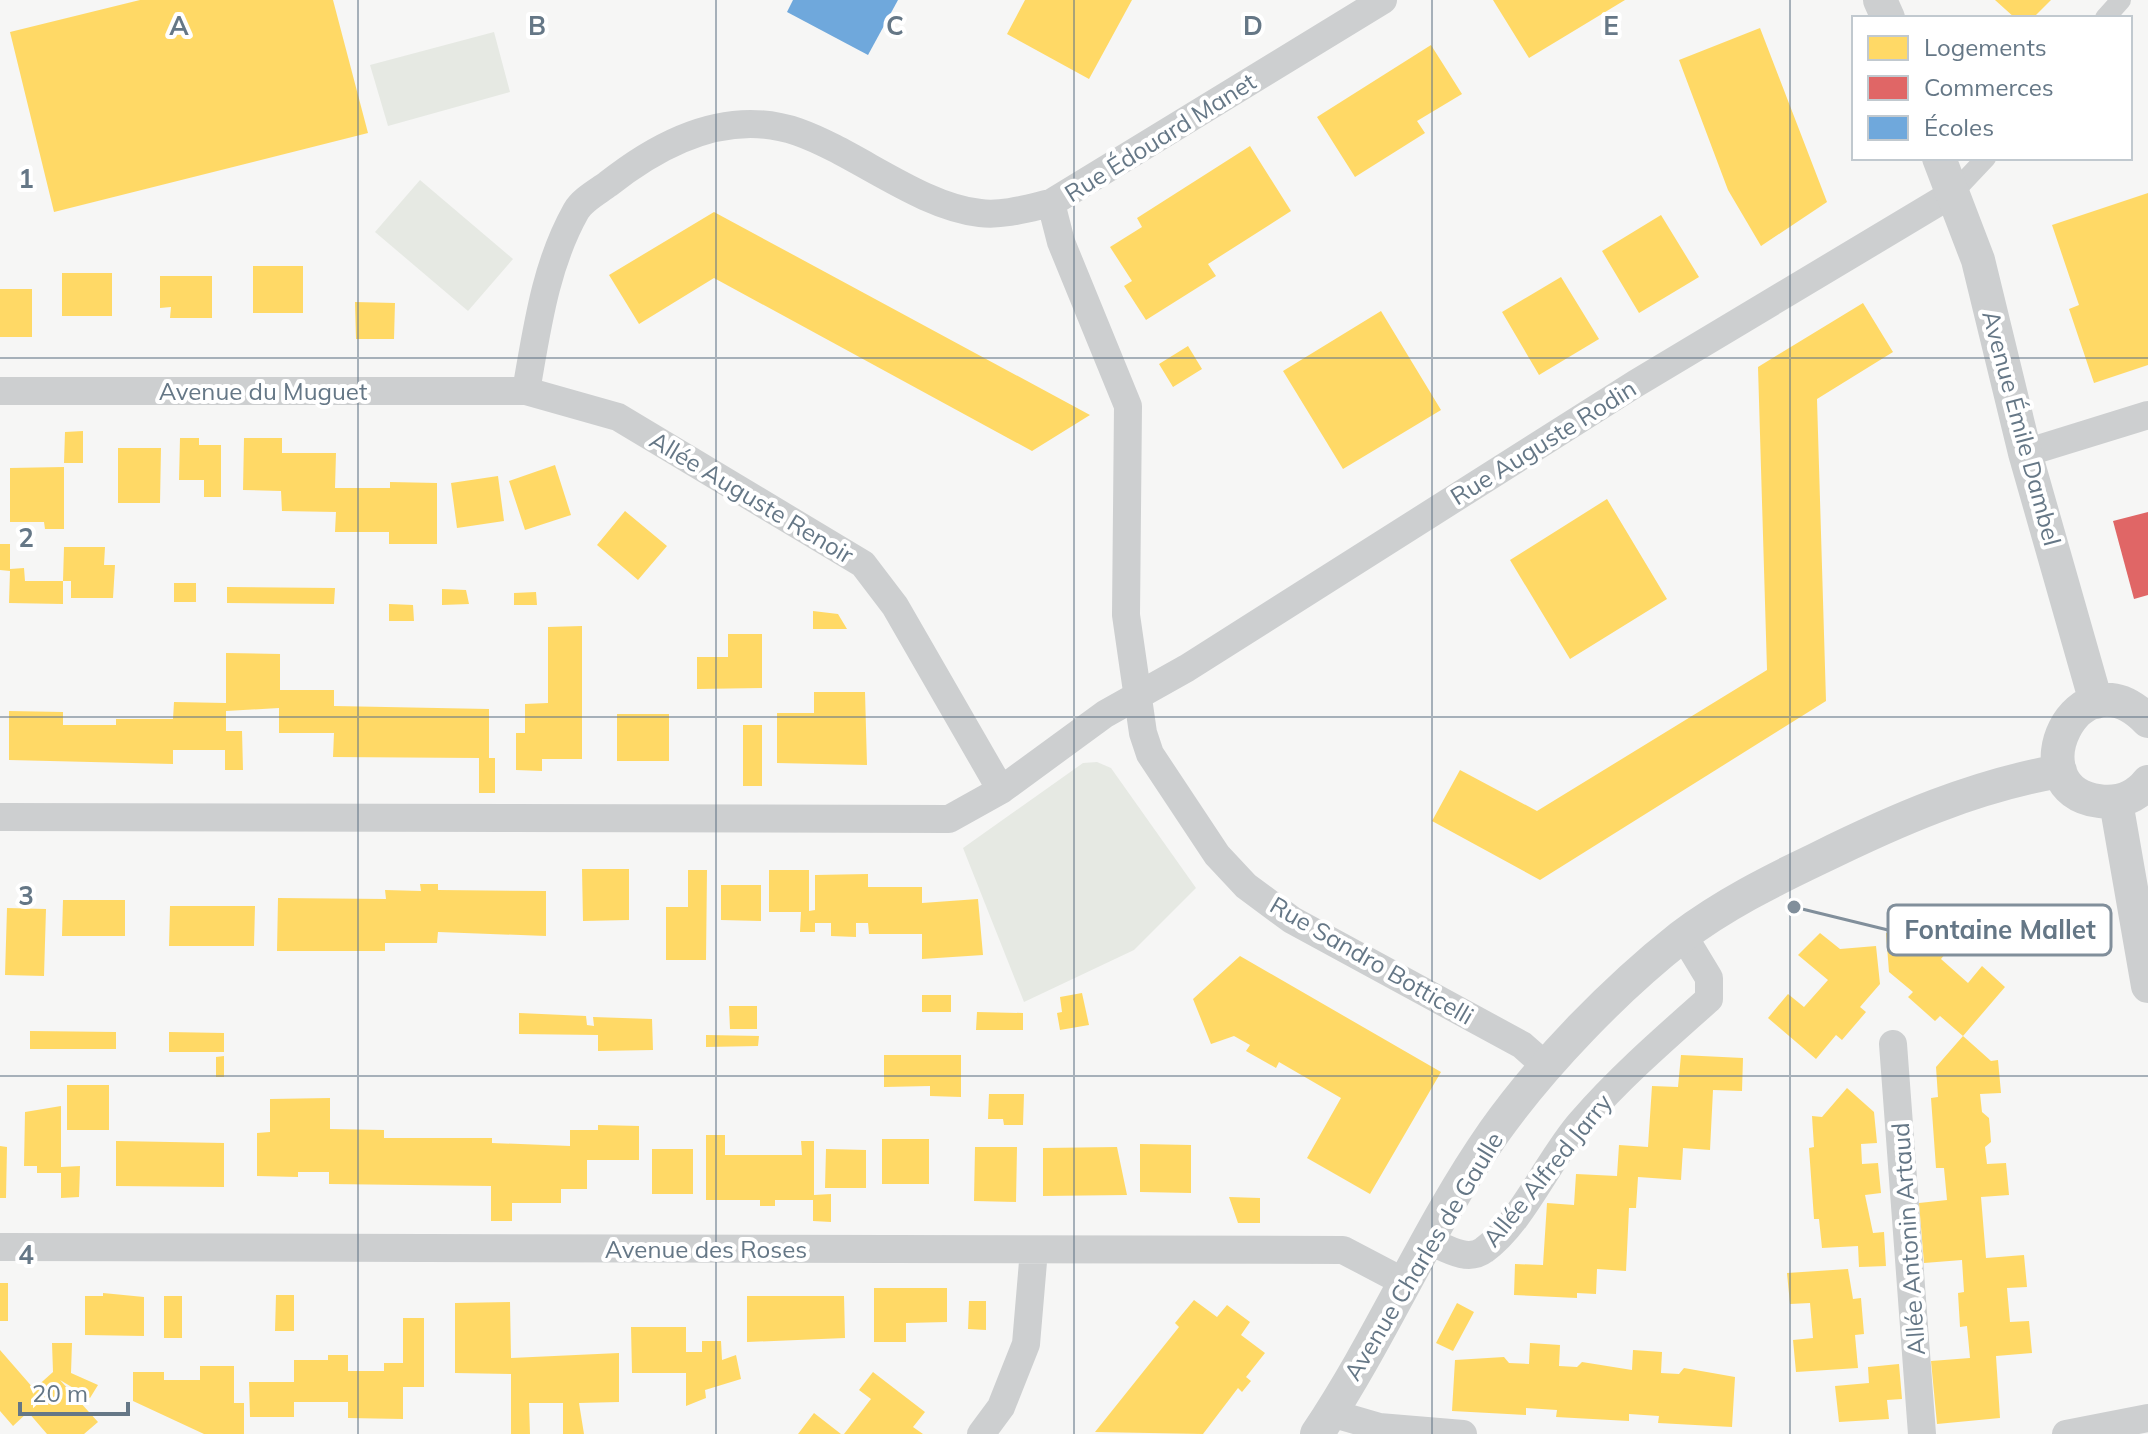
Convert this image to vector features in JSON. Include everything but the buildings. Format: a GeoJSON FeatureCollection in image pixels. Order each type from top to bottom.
{"type":"FeatureCollection","features":[{"type":"Feature","properties":{"kind":"street","name":"Rue Édouard Manet"},"geometry":{"type":"LineString","coordinates":[[526,391],[550,268],[578,207],[623,171],[680,137],[737,123],[795,131],[860,159],[934,201],[980,213],[1013,212],[1051,203],[1383,0]]}},
{"type":"Feature","properties":{"kind":"street"},"geometry":{"type":"LineString","coordinates":[[2107,16],[2121,0]]}},
{"type":"Feature","properties":{"kind":"street","name":"Avenue Émile Dambel"},"geometry":{"type":"LineString","coordinates":[[1940,160],[1978,260],[2025,453],[2096,702]]}},
{"type":"Feature","properties":{"kind":"street"},"geometry":{"type":"LineString","coordinates":[[1952,194],[1984,160]]}},
{"type":"Feature","properties":{"kind":"street","name":"Rue Auguste Rodin"},"geometry":{"type":"LineString","coordinates":[[0,817],[949,819],[1001,790],[1137,694],[1187,668],[1622,392],[1952,194]]}},
{"type":"Feature","properties":{"kind":"street","name":"Rue Sandro Botticelli"},"geometry":{"type":"LineString","coordinates":[[1051,203],[1061,242],[1128,406],[1126,615],[1143,733],[1162,776],[1217,855],[1246,886],[1292,920],[1522,1045],[1547,1067]]}},
{"type":"Feature","properties":{"kind":"street","name":"Avenue du Muguet"},"geometry":{"type":"LineString","coordinates":[[0,391],[526,391]]}},
{"type":"Feature","properties":{"kind":"street","name":"Allée Auguste Renoir"},"geometry":{"type":"LineString","coordinates":[[526,391],[618,417],[863,564],[895,606],[1001,790]]}},
{"type":"Feature","properties":{"kind":"street"},"geometry":{"type":"LineString","coordinates":[[2025,453],[2148,415]]}},
{"type":"Feature","properties":{"kind":"street"},"geometry":{"type":"LineString","coordinates":[[2148,721],[2126,704],[2096,702],[2071,716],[2062,728],[2057,756],[2060,771],[2082,796],[2116,802],[2130,797],[2148,782]]}},
{"type":"Feature","properties":{"kind":"street","name":"Avenue Charles de Gaulle"},"geometry":{"type":"LineString","coordinates":[[1324,1424],[1427,1240],[1495,1131],[1547,1067],[1638,974],[1683,935],[1757,888],[1921,810],[1977,790],[2060,771]]}},
{"type":"Feature","properties":{"kind":"street"},"geometry":{"type":"LineString","coordinates":[[2116,802],[2147,970]]}},
{"type":"Feature","properties":{"kind":"street","name":"Allée Alfred Jarry"},"geometry":{"type":"LineString","coordinates":[[1427,1240],[1463,1256],[1483,1251],[1516,1214],[1579,1124],[1634,1066],[1709,999],[1709,978],[1683,935]]}},
{"type":"Feature","properties":{"kind":"street","name":"Allée Antonin Artaud"},"geometry":{"type":"LineString","coordinates":[[1893,1044],[1922,1434]]}},
{"type":"Feature","properties":{"kind":"street","name":"Avenue des Roses"},"geometry":{"type":"LineString","coordinates":[[0,1247],[1343,1250],[1404,1282]]}},
{"type":"Feature","properties":{"kind":"street"},"geometry":{"type":"LineString","coordinates":[[981,1434],[1001,1407],[1026,1344],[1034,1250]]}},
{"type":"Feature","properties":{"kind":"street"},"geometry":{"type":"LineString","coordinates":[[2066,1434],[2148,1418]]}},
{"type":"Feature","properties":{"kind":"street"},"geometry":{"type":"LineString","coordinates":[[1324,1424],[1463,1434]]}},
{"type":"Feature","properties":{"kind":"shaded area"},"geometry":{"type":"Polygon","coordinates":[[[494,32],[510,92],[388,126],[370,65],[494,32]]]}},
{"type":"Feature","properties":{"kind":"shaded area"},"geometry":{"type":"Polygon","coordinates":[[[420,180],[513,259],[468,311],[375,232],[420,180]]]}},
{"type":"Feature","properties":{"kind":"shaded area"},"geometry":{"type":"Polygon","coordinates":[[[1097,762],[1111,768],[1196,888],[1134,950],[1024,1002],[963,848],[1083,763],[1097,762]]]}},
{"type":"Feature","properties":{"kind":"place","name":"Fontaine Mallet"},"geometry":{"type":"Point","coordinates":[1794,907]}}]}
